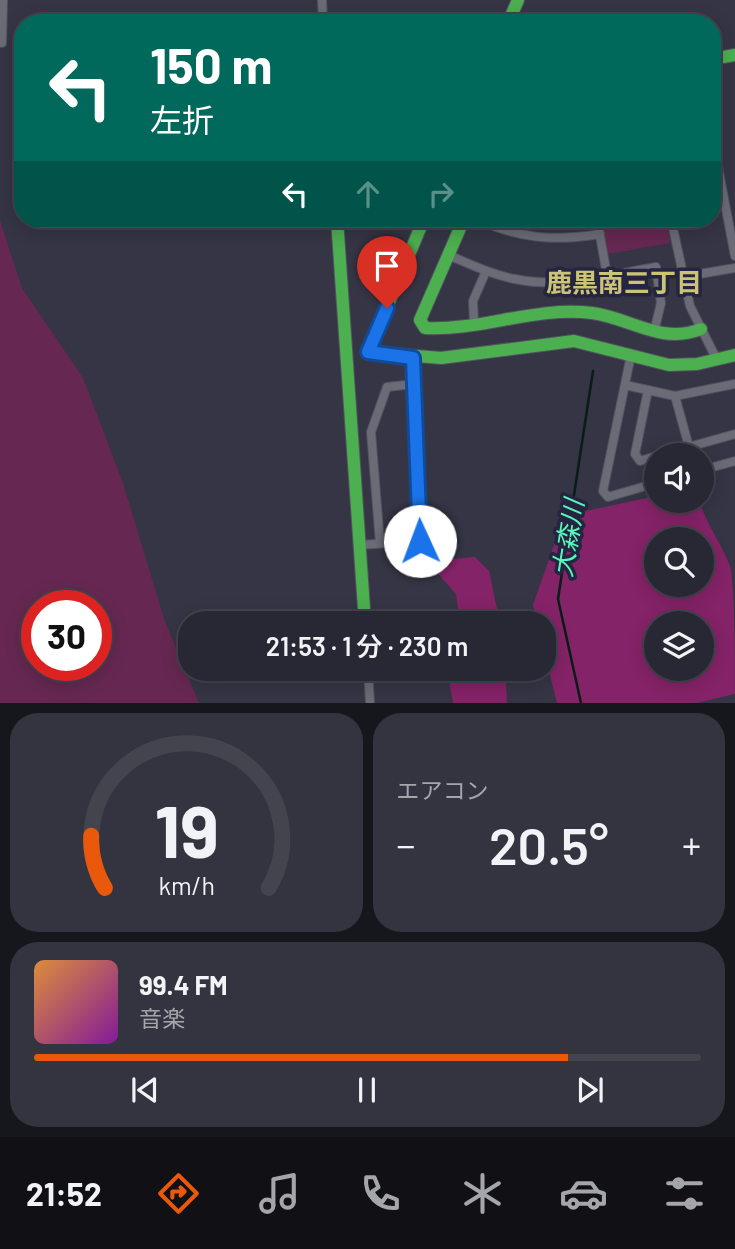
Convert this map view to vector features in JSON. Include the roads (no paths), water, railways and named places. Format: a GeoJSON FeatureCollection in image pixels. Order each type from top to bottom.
{"type":"FeatureCollection","features":[{"type":"Feature","properties":{"kind":"street"},"geometry":{"type":"LineString","coordinates":[[2,43],[3,0]]}},
{"type":"Feature","properties":{"kind":"street"},"geometry":{"type":"LineString","coordinates":[[721,183],[735,256]]}},
{"type":"Feature","properties":{"kind":"street"},"geometry":{"type":"LineString","coordinates":[[338,228],[364,611]]}},
{"type":"Feature","properties":{"kind":"street"},"geometry":{"type":"LineString","coordinates":[[420,228],[368,352],[413,358],[464,356],[561,341],[595,344],[657,363],[680,366],[735,355]]}},
{"type":"Feature","properties":{"kind":"street"},"geometry":{"type":"LineString","coordinates":[[460,228],[420,320],[425,328],[566,311],[596,313],[680,338],[701,329]]}},
{"type":"Feature","properties":{"kind":"street"},"geometry":{"type":"LineString","coordinates":[[501,228],[530,238],[566,240],[600,234]]}},
{"type":"Feature","properties":{"kind":"street"},"geometry":{"type":"LineString","coordinates":[[599,228],[607,275]]}},
{"type":"Feature","properties":{"kind":"street"},"geometry":{"type":"LineString","coordinates":[[673,228],[690,306],[717,360]]}},
{"type":"Feature","properties":{"kind":"street"},"geometry":{"type":"LineString","coordinates":[[448,256],[515,279],[546,283],[656,267],[662,303],[654,332]]}},
{"type":"Feature","properties":{"kind":"street"},"geometry":{"type":"LineString","coordinates":[[682,277],[735,268]]}},
{"type":"Feature","properties":{"kind":"street"},"geometry":{"type":"LineString","coordinates":[[474,323],[473,301],[486,271]]}},
{"type":"Feature","properties":{"kind":"street"},"geometry":{"type":"LineString","coordinates":[[631,355],[603,491],[608,497],[644,486]]}},
{"type":"Feature","properties":{"kind":"street"},"geometry":{"type":"LineString","coordinates":[[359,545],[420,541],[413,358]]}},
{"type":"Feature","properties":{"kind":"street"},"geometry":{"type":"LineString","coordinates":[[380,543],[371,432],[387,387],[414,384]]}},
{"type":"Feature","properties":{"kind":"street"},"geometry":{"type":"LineString","coordinates":[[625,385],[675,396],[735,384]]}},
{"type":"Feature","properties":{"kind":"street"},"geometry":{"type":"LineString","coordinates":[[644,460],[640,461],[635,454],[649,390]]}},
{"type":"Feature","properties":{"kind":"street"},"geometry":{"type":"LineString","coordinates":[[675,396],[688,443]]}},
{"type":"Feature","properties":{"kind":"street"},"geometry":{"type":"LineString","coordinates":[[703,443],[735,434]]}},
{"type":"Feature","properties":{"kind":"street"},"geometry":{"type":"LineString","coordinates":[[714,467],[735,461]]}},
{"type":"Feature","properties":{"kind":"street"},"geometry":{"type":"LineString","coordinates":[[369,681],[370,703]]}},
{"type":"Feature","properties":{"kind":"waterway","name":"大森川"},"geometry":{"type":"LineString","coordinates":[[581,703],[558,599],[593,371]]}},
{"type":"Feature","properties":{"kind":"district","name":"鹿黒南三丁目"},"geometry":{"type":"Point","coordinates":[624,281]}}]}
